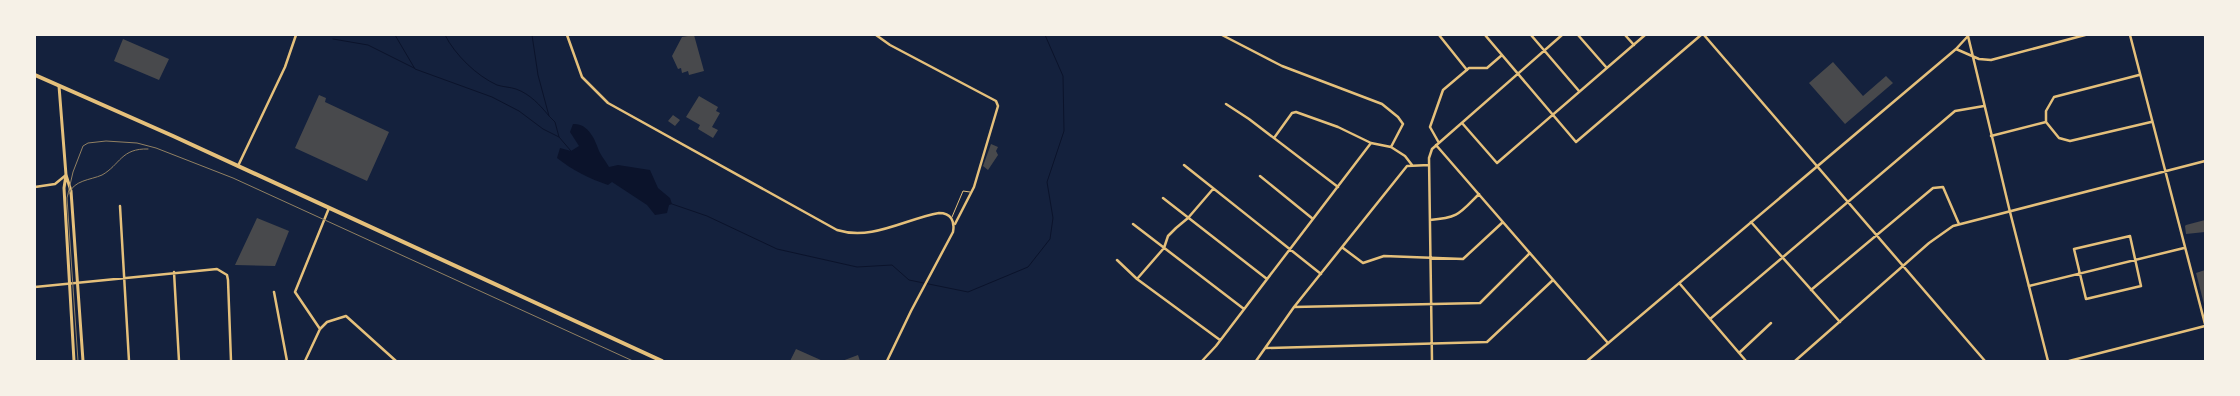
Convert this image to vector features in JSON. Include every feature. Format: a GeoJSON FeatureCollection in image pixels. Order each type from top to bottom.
{"type":"FeatureCollection","features":[{"type":"Feature","properties":{"kind":"main road"},"geometry":{"type":"LineString","coordinates":[[35,75],[662,361]]}},
{"type":"Feature","properties":{"kind":"main road"},"geometry":{"type":"LineString","coordinates":[[59,85],[66,175],[71,191],[83,361]]}},
{"type":"Feature","properties":{"kind":"main road"},"geometry":{"type":"LineString","coordinates":[[66,175],[64,188],[68,284],[74,361]]}},
{"type":"Feature","properties":{"kind":"street"},"geometry":{"type":"LineString","coordinates":[[238,166],[285,66],[296,35]]}},
{"type":"Feature","properties":{"kind":"street"},"geometry":{"type":"LineString","coordinates":[[567,35],[582,77],[608,103],[838,230],[847,233],[870,233],[938,213],[944,213],[952,218],[954,224]]}},
{"type":"Feature","properties":{"kind":"street"},"geometry":{"type":"LineString","coordinates":[[876,35],[890,45],[996,101],[998,106],[971,192],[954,224],[953,232],[887,361]]}},
{"type":"Feature","properties":{"kind":"street"},"geometry":{"type":"LineString","coordinates":[[1222,35],[1282,66],[1382,104],[1390,109],[1403,124],[1391,147]]}},
{"type":"Feature","properties":{"kind":"street"},"geometry":{"type":"LineString","coordinates":[[1439,35],[1467,70]]}},
{"type":"Feature","properties":{"kind":"street"},"geometry":{"type":"LineString","coordinates":[[1485,35],[1576,142],[1703,35],[1985,361]]}},
{"type":"Feature","properties":{"kind":"street"},"geometry":{"type":"LineString","coordinates":[[1531,35],[1579,91]]}},
{"type":"Feature","properties":{"kind":"street"},"geometry":{"type":"LineString","coordinates":[[1432,361],[1429,165],[1432,149],[1562,35]]}},
{"type":"Feature","properties":{"kind":"street"},"geometry":{"type":"LineString","coordinates":[[1578,35],[1606,67]]}},
{"type":"Feature","properties":{"kind":"street"},"geometry":{"type":"LineString","coordinates":[[1625,35],[1634,45]]}},
{"type":"Feature","properties":{"kind":"street"},"geometry":{"type":"LineString","coordinates":[[1462,123],[1497,163],[1645,35]]}},
{"type":"Feature","properties":{"kind":"street"},"geometry":{"type":"LineString","coordinates":[[1968,35],[1991,136],[2048,361]]}},
{"type":"Feature","properties":{"kind":"street"},"geometry":{"type":"LineString","coordinates":[[1587,361],[1680,284],[1904,91],[1956,49],[1968,35]]}},
{"type":"Feature","properties":{"kind":"street"},"geometry":{"type":"LineString","coordinates":[[1956,49],[1978,60],[1991,60],[2085,35]]}},
{"type":"Feature","properties":{"kind":"street"},"geometry":{"type":"LineString","coordinates":[[2069,361],[2205,325],[2130,35]]}},
{"type":"Feature","properties":{"kind":"street"},"geometry":{"type":"LineString","coordinates":[[1502,55],[1487,68],[1469,68],[1443,90],[1435,114],[1430,122],[1432,133],[1438,144],[1479,194],[1608,343]]}},
{"type":"Feature","properties":{"kind":"street"},"geometry":{"type":"LineString","coordinates":[[2139,75],[2054,97],[2046,111],[2046,122],[2059,138],[2070,141],[2151,122]]}},
{"type":"Feature","properties":{"kind":"street"},"geometry":{"type":"LineString","coordinates":[[1226,104],[1338,187]]}},
{"type":"Feature","properties":{"kind":"street"},"geometry":{"type":"LineString","coordinates":[[1710,320],[1847,201],[1955,111],[1984,106]]}},
{"type":"Feature","properties":{"kind":"street"},"geometry":{"type":"LineString","coordinates":[[1274,138],[1292,112],[1296,112],[1338,127],[1371,144],[1391,147],[1405,156],[1413,165]]}},
{"type":"Feature","properties":{"kind":"street"},"geometry":{"type":"LineString","coordinates":[[1991,136],[2046,122]]}},
{"type":"Feature","properties":{"kind":"street"},"geometry":{"type":"LineString","coordinates":[[1202,361],[1371,144]]}},
{"type":"Feature","properties":{"kind":"street"},"geometry":{"type":"LineString","coordinates":[[1795,361],[1929,243],[1953,226],[2205,160]]}},
{"type":"Feature","properties":{"kind":"street"},"geometry":{"type":"LineString","coordinates":[[1184,165],[1321,274]]}},
{"type":"Feature","properties":{"kind":"street"},"geometry":{"type":"LineString","coordinates":[[1256,361],[1294,308],[1406,166],[1429,165]]}},
{"type":"Feature","properties":{"kind":"street"},"geometry":{"type":"LineString","coordinates":[[35,187],[55,184],[66,175]]}},
{"type":"Feature","properties":{"kind":"street"},"geometry":{"type":"LineString","coordinates":[[1260,176],[1314,219]]}},
{"type":"Feature","properties":{"kind":"street"},"geometry":{"type":"LineString","coordinates":[[1811,290],[1876,234],[1937,186],[1943,187],[1959,224]]}},
{"type":"Feature","properties":{"kind":"street"},"geometry":{"type":"LineString","coordinates":[[1137,279],[1164,248],[1168,236],[1188,218],[1213,189]]}},
{"type":"Feature","properties":{"kind":"street"},"geometry":{"type":"LineString","coordinates":[[1430,220],[1450,219],[1457,216],[1479,194]]}},
{"type":"Feature","properties":{"kind":"street"},"geometry":{"type":"LineString","coordinates":[[1163,198],[1267,279]]}},
{"type":"Feature","properties":{"kind":"street"},"geometry":{"type":"LineString","coordinates":[[120,206],[128,361]]}},
{"type":"Feature","properties":{"kind":"street"},"geometry":{"type":"LineString","coordinates":[[320,328],[295,292],[329,208]]}},
{"type":"Feature","properties":{"kind":"street"},"geometry":{"type":"LineString","coordinates":[[1343,248],[1363,263],[1384,256],[1463,259],[1503,222]]}},
{"type":"Feature","properties":{"kind":"street"},"geometry":{"type":"LineString","coordinates":[[1751,222],[1840,322]]}},
{"type":"Feature","properties":{"kind":"street"},"geometry":{"type":"LineString","coordinates":[[1133,224],[1244,309]]}},
{"type":"Feature","properties":{"kind":"street"},"geometry":{"type":"LineString","coordinates":[[2130,236],[2142,286],[2086,299],[2080,274],[2074,250],[2130,236]]}},
{"type":"Feature","properties":{"kind":"street"},"geometry":{"type":"LineString","coordinates":[[2029,286],[2184,248]]}},
{"type":"Feature","properties":{"kind":"street"},"geometry":{"type":"LineString","coordinates":[[1294,308],[1480,303],[1530,253]]}},
{"type":"Feature","properties":{"kind":"street"},"geometry":{"type":"LineString","coordinates":[[1117,260],[1137,279],[1220,340]]}},
{"type":"Feature","properties":{"kind":"street"},"geometry":{"type":"LineString","coordinates":[[35,287],[217,269],[227,275],[231,361]]}},
{"type":"Feature","properties":{"kind":"street"},"geometry":{"type":"LineString","coordinates":[[174,272],[179,361]]}},
{"type":"Feature","properties":{"kind":"street"},"geometry":{"type":"LineString","coordinates":[[1266,348],[1487,342],[1553,280]]}},
{"type":"Feature","properties":{"kind":"street"},"geometry":{"type":"LineString","coordinates":[[1680,284],[1746,361]]}},
{"type":"Feature","properties":{"kind":"street"},"geometry":{"type":"LineString","coordinates":[[274,292],[286,361]]}},
{"type":"Feature","properties":{"kind":"street"},"geometry":{"type":"LineString","coordinates":[[305,361],[320,328],[327,322],[346,316],[396,361]]}},
{"type":"Feature","properties":{"kind":"street"},"geometry":{"type":"LineString","coordinates":[[1739,353],[1771,323]]}},
{"type":"Feature","properties":{"kind":"lane"},"geometry":{"type":"LineString","coordinates":[[952,218],[962,191],[971,192]]}},
{"type":"Feature","properties":{"kind":"water"},"geometry":{"type":"Polygon","coordinates":[[[573,124],[578,124],[587,129],[609,167],[618,165],[650,170],[658,188],[670,198],[672,204],[669,205],[667,213],[655,215],[647,205],[612,182],[608,185],[595,180],[557,158],[560,148],[571,151],[579,146],[570,132],[573,124]]]}},
{"type":"Feature","properties":{"kind":"building"},"geometry":{"type":"Polygon","coordinates":[[[694,35],[704,71],[689,75],[688,71],[682,73],[681,68],[678,69],[672,56],[682,37],[694,35]]]}},
{"type":"Feature","properties":{"kind":"building"},"geometry":{"type":"Polygon","coordinates":[[[123,39],[169,59],[159,80],[114,61],[123,39]]]}},
{"type":"Feature","properties":{"kind":"building"},"geometry":{"type":"Polygon","coordinates":[[[1833,62],[1863,96],[1886,76],[1893,83],[1845,124],[1809,83],[1833,62]]]}},
{"type":"Feature","properties":{"kind":"building"},"geometry":{"type":"Polygon","coordinates":[[[319,95],[326,98],[325,102],[389,132],[367,181],[295,148],[319,95]]]}},
{"type":"Feature","properties":{"kind":"building"},"geometry":{"type":"Polygon","coordinates":[[[699,96],[718,107],[716,111],[720,113],[712,127],[718,130],[713,138],[698,129],[700,125],[686,117],[699,96]]]}},
{"type":"Feature","properties":{"kind":"building"},"geometry":{"type":"Polygon","coordinates":[[[673,115],[680,120],[675,126],[668,121],[673,115]]]}},
{"type":"Feature","properties":{"kind":"building"},"geometry":{"type":"Polygon","coordinates":[[[991,144],[998,147],[996,151],[998,155],[988,170],[983,166],[991,144]]]}},
{"type":"Feature","properties":{"kind":"building"},"geometry":{"type":"Polygon","coordinates":[[[257,218],[289,231],[275,266],[235,265],[257,218]]]}},
{"type":"Feature","properties":{"kind":"building"},"geometry":{"type":"Polygon","coordinates":[[[2205,220],[2205,232],[2186,234],[2186,225],[2205,220]]]}},
{"type":"Feature","properties":{"kind":"building"},"geometry":{"type":"Polygon","coordinates":[[[2205,270],[2205,304],[2204,304],[2196,273],[2205,270]]]}},
{"type":"Feature","properties":{"kind":"building"},"geometry":{"type":"Polygon","coordinates":[[[796,349],[823,361],[790,361],[796,349]]]}},
{"type":"Feature","properties":{"kind":"building"},"geometry":{"type":"Polygon","coordinates":[[[858,355],[860,361],[842,361],[858,355]]]}},
{"type":"Feature","properties":{"kind":"waterway"},"geometry":{"type":"LineString","coordinates":[[395,35],[415,69],[492,97],[519,111],[543,129],[559,137]]}},
{"type":"Feature","properties":{"kind":"waterway"},"geometry":{"type":"LineString","coordinates":[[445,35],[449,43],[474,70],[497,85],[516,89],[526,94],[549,116]]}},
{"type":"Feature","properties":{"kind":"waterway"},"geometry":{"type":"LineString","coordinates":[[532,35],[538,75],[549,116],[555,122],[559,137],[571,151]]}},
{"type":"Feature","properties":{"kind":"waterway"},"geometry":{"type":"LineString","coordinates":[[672,204],[707,216],[777,249],[857,267],[892,265],[909,280],[968,292],[1028,267],[1050,239],[1053,218],[1047,182],[1064,131],[1063,76],[1045,35]]}},
{"type":"Feature","properties":{"kind":"waterway"},"geometry":{"type":"LineString","coordinates":[[333,39],[368,45],[414,68]]}},
{"type":"Feature","properties":{"kind":"tram line"},"geometry":{"type":"LineString","coordinates":[[78,361],[67,198],[73,172],[83,146],[88,143],[106,141],[137,143],[156,148],[233,178],[633,361]]}},
{"type":"Feature","properties":{"kind":"tram line"},"geometry":{"type":"LineString","coordinates":[[69,194],[71,189],[78,183],[102,175],[126,154],[139,149],[148,149]]}}]}
